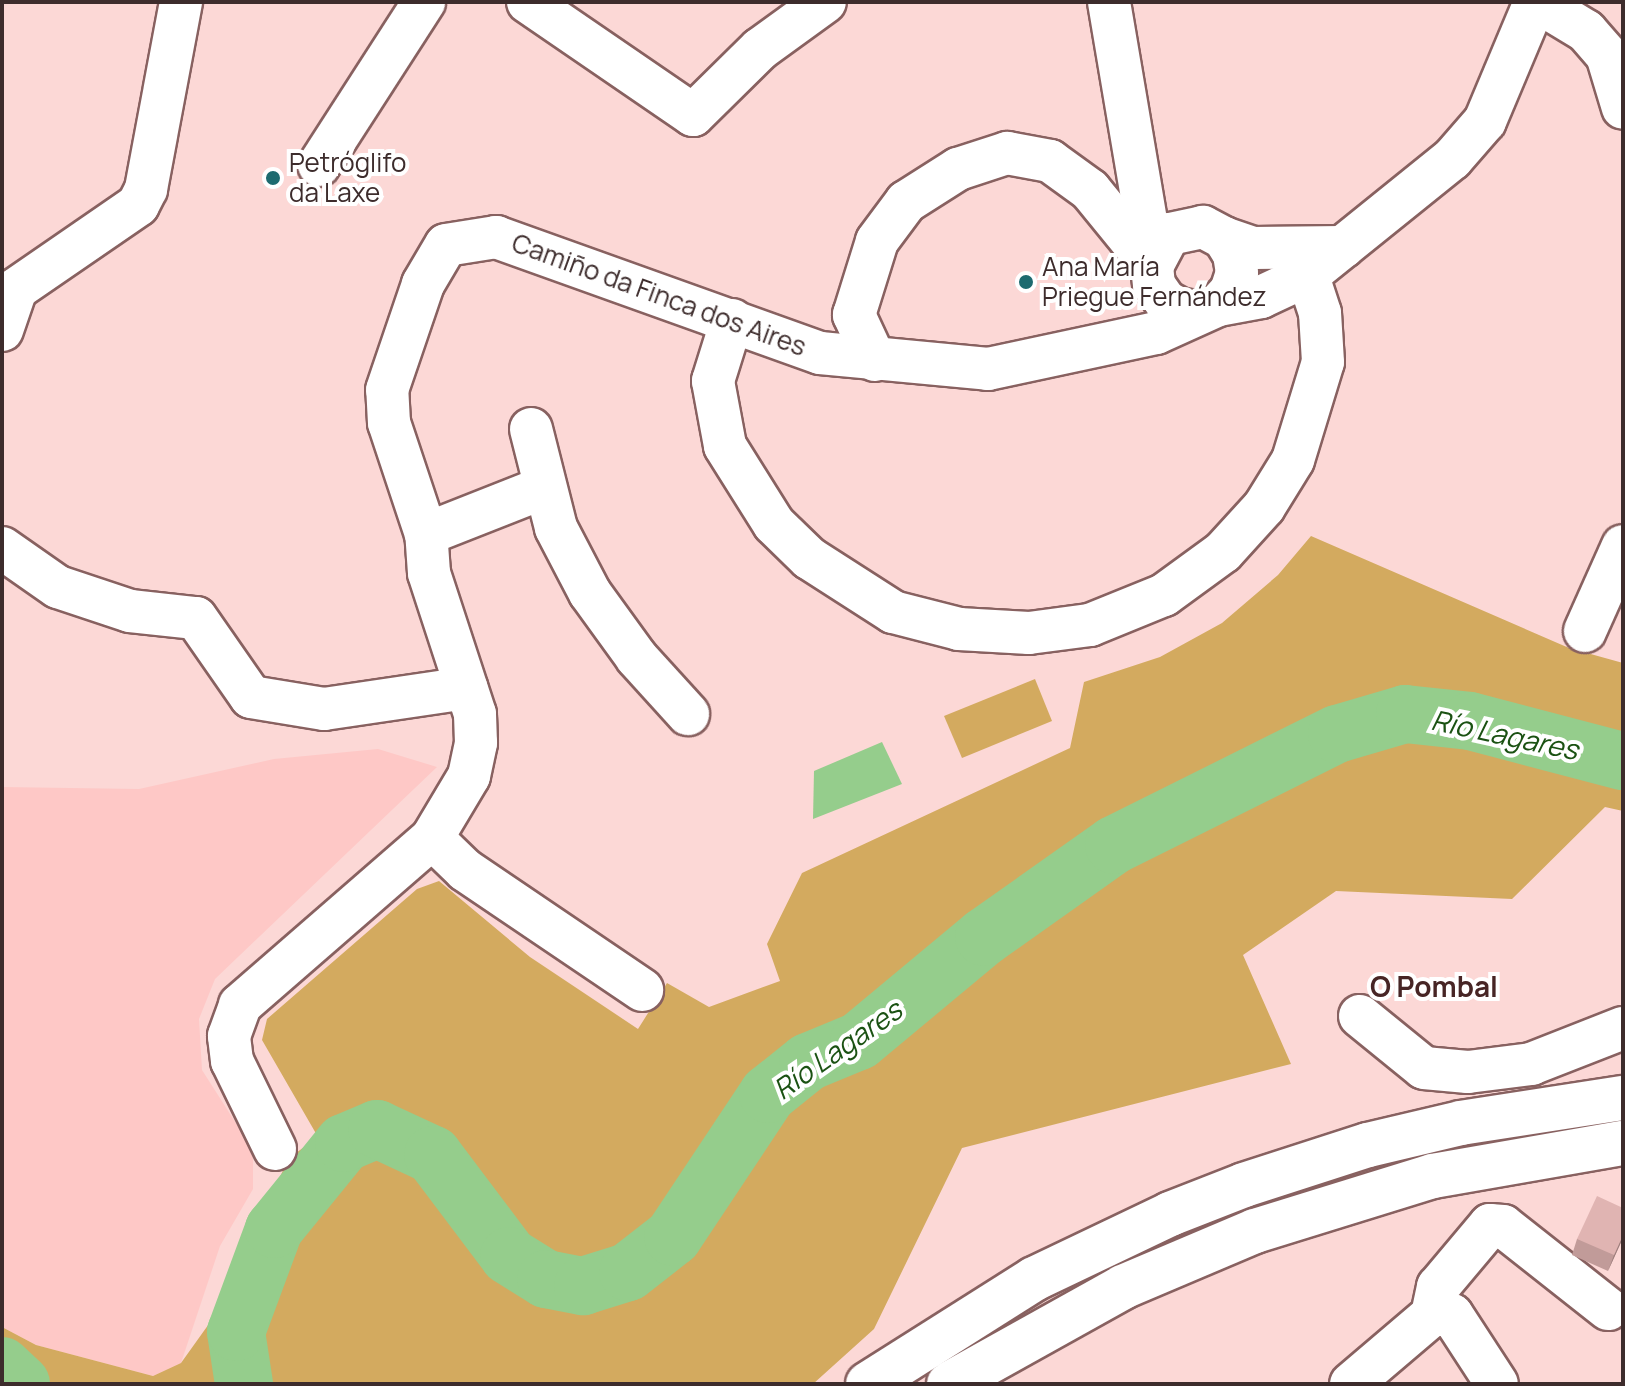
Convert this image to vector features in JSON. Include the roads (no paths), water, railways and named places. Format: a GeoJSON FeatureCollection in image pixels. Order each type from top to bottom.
{"type":"FeatureCollection","features":[{"type":"Feature","properties":{"kind":"main road"},"geometry":{"type":"LineString","coordinates":[[868,1384],[1034,1279],[1156,1220],[1244,1185],[1368,1145],[1461,1123],[1623,1098]]}},
{"type":"Feature","properties":{"kind":"main road"},"geometry":{"type":"LineString","coordinates":[[949,1384],[1123,1287],[1255,1231],[1433,1176],[1623,1143]]}},
{"type":"Feature","properties":{"kind":"street"},"geometry":{"type":"LineString","coordinates":[[3,314],[16,289],[35,271],[138,205],[146,189],[181,2]]}},
{"type":"Feature","properties":{"kind":"street"},"geometry":{"type":"LineString","coordinates":[[319,165],[424,2]]}},
{"type":"Feature","properties":{"kind":"street"},"geometry":{"type":"LineString","coordinates":[[528,2],[693,115],[760,49],[825,2]]}},
{"type":"Feature","properties":{"kind":"street"},"geometry":{"type":"LineString","coordinates":[[1109,2],[1133,126],[1154,266],[1165,301],[1181,310],[1209,308],[1231,291],[1237,273],[1214,233],[1160,177],[1133,126]]}},
{"type":"Feature","properties":{"kind":"street"},"geometry":{"type":"LineString","coordinates":[[1537,2],[1586,31],[1607,55],[1623,108]]}},
{"type":"Feature","properties":{"kind":"street","name":"Camiño da Finca dos Aires"},"geometry":{"type":"LineString","coordinates":[[275,1149],[232,1061],[229,1036],[240,1005],[432,838],[469,776],[476,743],[466,688],[429,573],[426,534],[389,423],[387,390],[423,284],[446,245],[496,237],[820,353],[875,360],[988,369],[1115,338],[1156,333],[1209,308],[1261,297],[1308,275],[1398,207],[1485,121],[1537,2]]}},
{"type":"Feature","properties":{"kind":"street"},"geometry":{"type":"LineString","coordinates":[[875,360],[854,315],[877,241],[906,202],[958,169],[1007,153],[1050,161],[1090,190],[1154,266]]}},
{"type":"Feature","properties":{"kind":"street"},"geometry":{"type":"LineString","coordinates":[[1154,266],[1186,227],[1267,249],[1343,247]]}},
{"type":"Feature","properties":{"kind":"street","name":"Camiño da Finca dos Aires"},"geometry":{"type":"LineString","coordinates":[[1115,338],[1146,310],[1154,266]]}},
{"type":"Feature","properties":{"kind":"street"},"geometry":{"type":"LineString","coordinates":[[732,320],[713,381],[725,446],[774,524],[809,558],[893,612],[959,629],[1029,633],[1090,625],[1164,595],[1223,552],[1264,507],[1293,460],[1323,362],[1320,313],[1308,275]]}},
{"type":"Feature","properties":{"kind":"street"},"geometry":{"type":"LineString","coordinates":[[531,429],[543,488],[556,528],[590,593],[637,658],[688,714]]}},
{"type":"Feature","properties":{"kind":"street"},"geometry":{"type":"LineString","coordinates":[[426,534],[543,488]]}},
{"type":"Feature","properties":{"kind":"street"},"geometry":{"type":"LineString","coordinates":[[1585,631],[1623,546]]}},
{"type":"Feature","properties":{"kind":"street"},"geometry":{"type":"LineString","coordinates":[[2,548],[58,587],[130,611],[196,618],[251,697],[324,709],[466,688]]}},
{"type":"Feature","properties":{"kind":"street"},"geometry":{"type":"LineString","coordinates":[[432,838],[465,870],[567,943],[642,990]]}},
{"type":"Feature","properties":{"kind":"street"},"geometry":{"type":"LineString","coordinates":[[1360,1016],[1424,1068],[1468,1072],[1531,1064],[1623,1028]]}},
{"type":"Feature","properties":{"kind":"street"},"geometry":{"type":"LineString","coordinates":[[1351,1384],[1432,1315],[1438,1287],[1490,1225],[1503,1226],[1608,1309]]}},
{"type":"Feature","properties":{"kind":"street"},"geometry":{"type":"LineString","coordinates":[[1432,1315],[1452,1315],[1497,1384]]}},
{"type":"Feature","properties":{"kind":"waterway","name":"Río Lagares"},"geometry":{"type":"LineString","coordinates":[[244,1384],[236,1332],[274,1229],[344,1143],[377,1129],[433,1155],[509,1256],[546,1279],[583,1286],[628,1272],[673,1237],[768,1094],[808,1062],[859,1041],[984,937],[1114,845],[1337,734],[1405,714],[1470,721],[1623,761]]}},
{"type":"Feature","properties":{"kind":"waterway","name":"Río Lagares"},"geometry":{"type":"LineString","coordinates":[[2,1366],[21,1384]]}},
{"type":"Feature","properties":{"kind":"place","name":"Petróglifo da Laxe"},"geometry":{"type":"Point","coordinates":[273,178]}},
{"type":"Feature","properties":{"kind":"place","name":"Ana María Priegue Fernández"},"geometry":{"type":"Point","coordinates":[1026,282]}},
{"type":"Feature","properties":{"kind":"district","name":"O Pombal"},"geometry":{"type":"Point","coordinates":[1434,986]}}]}
